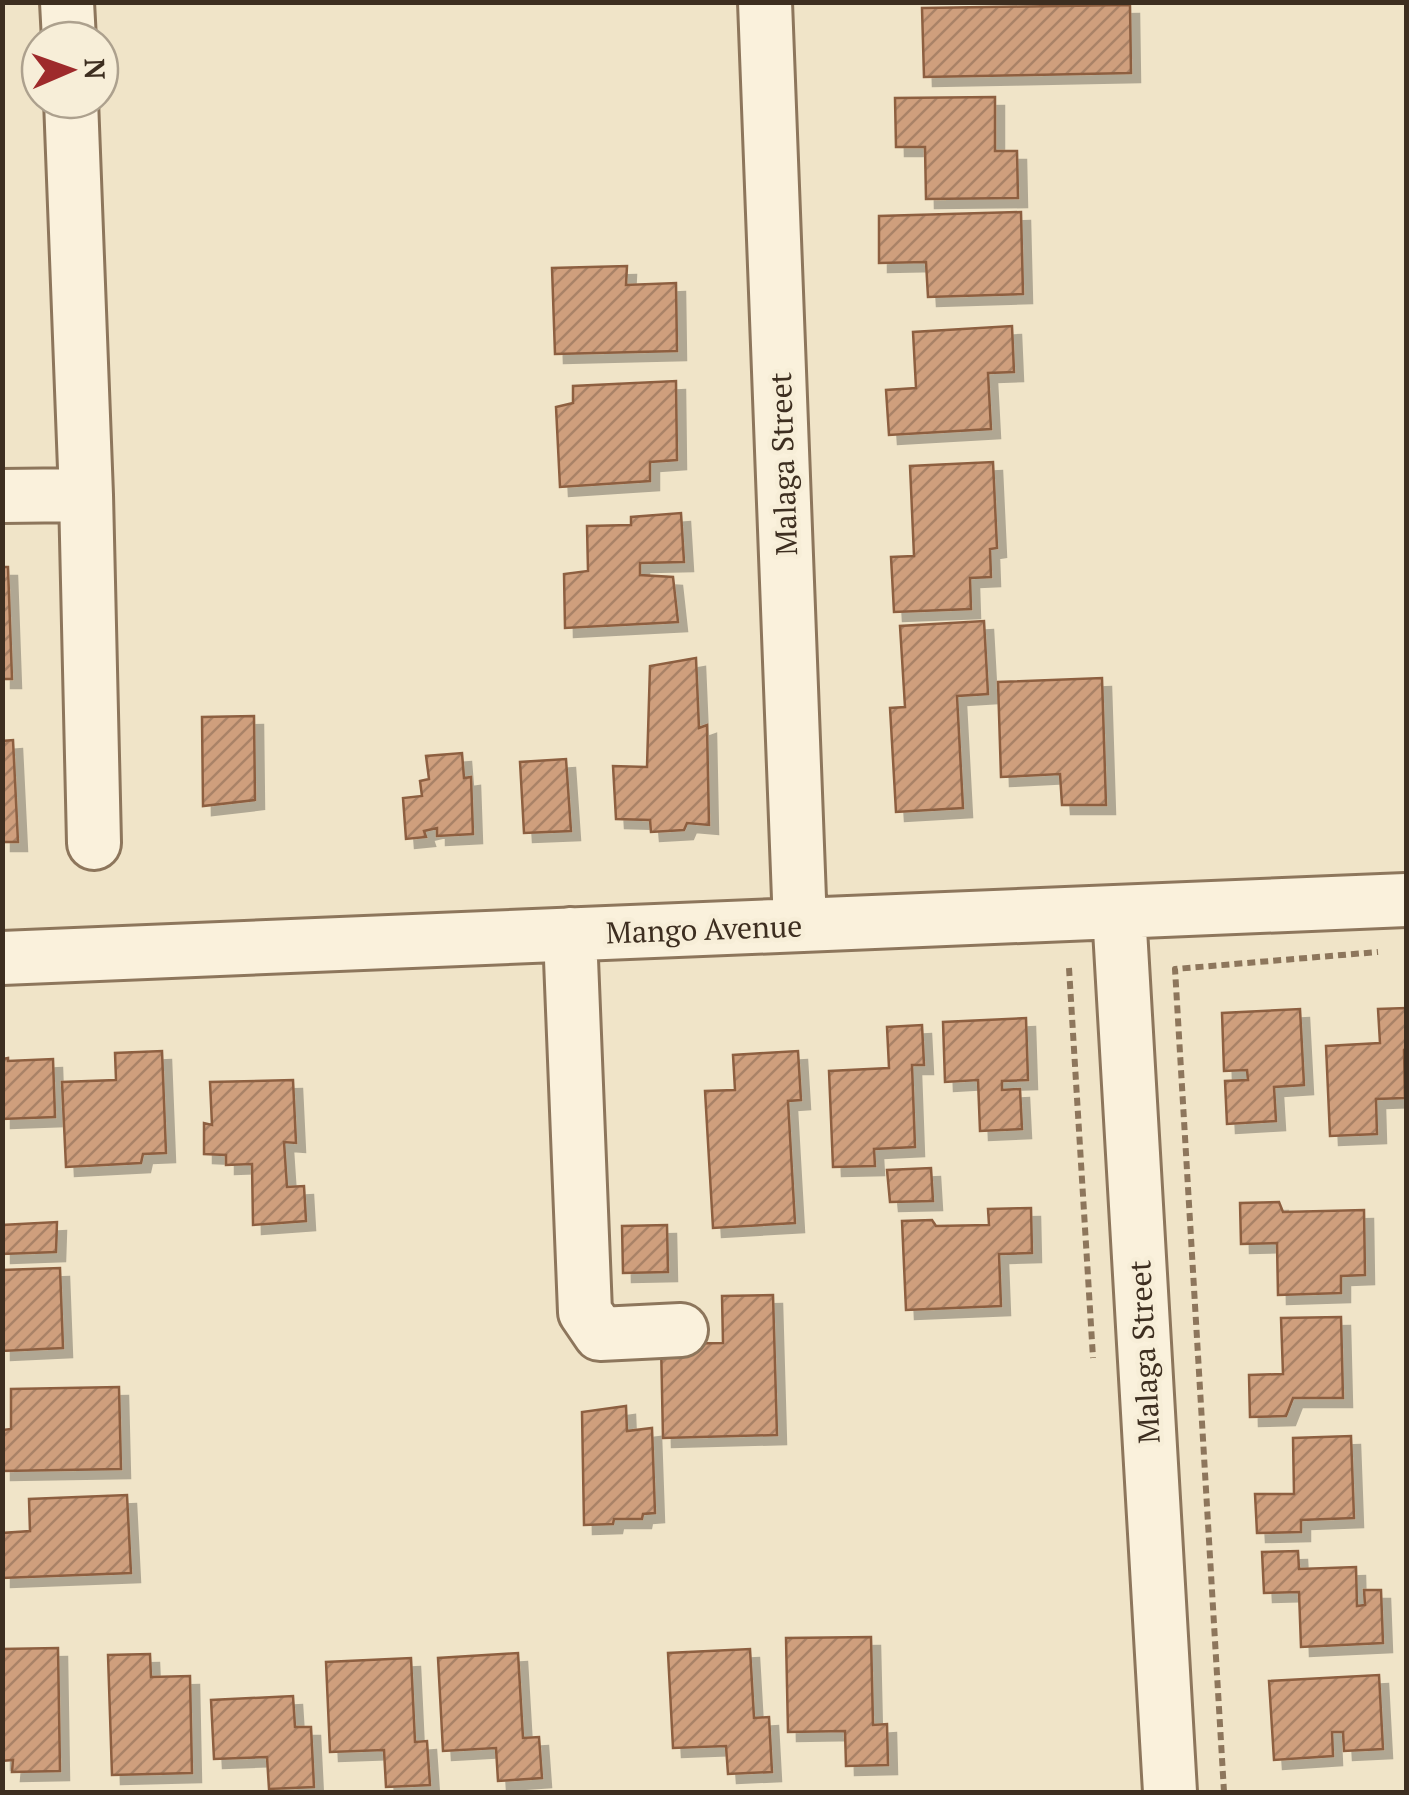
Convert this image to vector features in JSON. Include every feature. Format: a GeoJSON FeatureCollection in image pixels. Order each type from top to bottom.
{"type":"FeatureCollection","features":[{"type":"Feature","properties":{"kind":"street","name":"Malaga Street"},"geometry":{"type":"LineString","coordinates":[[765,2],[800,925]]}},
{"type":"Feature","properties":{"kind":"street"},"geometry":{"type":"LineString","coordinates":[[72,120],[94,843]]}},
{"type":"Feature","properties":{"kind":"street"},"geometry":{"type":"LineString","coordinates":[[2,496],[86,495]]}},
{"type":"Feature","properties":{"kind":"street","name":"Mango Avenue"},"geometry":{"type":"LineString","coordinates":[[2,958],[1406,900]]}},
{"type":"Feature","properties":{"kind":"street","name":"Malaga Street"},"geometry":{"type":"LineString","coordinates":[[1119,912],[1170,1792]]}},
{"type":"Feature","properties":{"kind":"street"},"geometry":{"type":"LineString","coordinates":[[570,934],[585,1312],[600,1334],[681,1330]]}},
{"type":"Feature","properties":{"kind":"path"},"geometry":{"type":"LineString","coordinates":[[1224,1792],[1174,969],[1387,952]]}},
{"type":"Feature","properties":{"kind":"building"},"geometry":{"type":"Polygon","coordinates":[[[1130,5],[1131,73],[924,77],[922,8],[1130,5]]]}},
{"type":"Feature","properties":{"kind":"building"},"geometry":{"type":"Polygon","coordinates":[[[995,97],[995,151],[1017,151],[1018,198],[926,199],[925,147],[896,147],[895,98],[995,97]]]}},
{"type":"Feature","properties":{"kind":"building"},"geometry":{"type":"Polygon","coordinates":[[[1021,212],[1023,294],[928,297],[926,262],[879,263],[879,216],[1021,212]]]}},
{"type":"Feature","properties":{"kind":"building"},"geometry":{"type":"Polygon","coordinates":[[[627,266],[626,285],[676,283],[677,351],[555,354],[552,268],[627,266]]]}},
{"type":"Feature","properties":{"kind":"building"},"geometry":{"type":"Polygon","coordinates":[[[1012,326],[1014,372],[988,373],[991,429],[889,435],[886,390],[916,388],[913,332],[1012,326]]]}},
{"type":"Feature","properties":{"kind":"building"},"geometry":{"type":"Polygon","coordinates":[[[676,381],[677,460],[650,462],[650,481],[560,487],[556,407],[573,403],[573,386],[676,381]]]}},
{"type":"Feature","properties":{"kind":"building"},"geometry":{"type":"Polygon","coordinates":[[[993,462],[997,548],[990,549],[991,577],[970,578],[971,609],[894,612],[891,557],[914,556],[910,466],[993,462]]]}},
{"type":"Feature","properties":{"kind":"building"},"geometry":{"type":"Polygon","coordinates":[[[681,513],[684,562],[640,563],[640,575],[673,577],[678,622],[565,628],[564,574],[588,571],[587,526],[631,525],[631,517],[681,513]]]}},
{"type":"Feature","properties":{"kind":"building"},"geometry":{"type":"Polygon","coordinates":[[[2,567],[8,567],[12,679],[2,679],[2,567]]]}},
{"type":"Feature","properties":{"kind":"building"},"geometry":{"type":"Polygon","coordinates":[[[984,621],[988,694],[957,696],[963,808],[896,812],[890,708],[905,707],[900,626],[984,621]]]}},
{"type":"Feature","properties":{"kind":"building"},"geometry":{"type":"Polygon","coordinates":[[[696,658],[699,728],[707,725],[709,825],[687,823],[684,830],[651,832],[650,820],[616,819],[613,766],[647,767],[650,666],[696,658]]]}},
{"type":"Feature","properties":{"kind":"building"},"geometry":{"type":"Polygon","coordinates":[[[1102,678],[1106,805],[1062,805],[1060,774],[1001,777],[998,682],[1102,678]]]}},
{"type":"Feature","properties":{"kind":"building"},"geometry":{"type":"Polygon","coordinates":[[[254,716],[255,800],[203,806],[202,717],[254,716]]]}},
{"type":"Feature","properties":{"kind":"building"},"geometry":{"type":"Polygon","coordinates":[[[13,740],[18,842],[2,842],[2,741],[13,740]]]}},
{"type":"Feature","properties":{"kind":"building"},"geometry":{"type":"Polygon","coordinates":[[[462,753],[464,778],[471,777],[473,834],[437,836],[437,828],[424,831],[426,837],[406,839],[403,798],[422,796],[420,781],[429,779],[426,756],[462,753]]]}},
{"type":"Feature","properties":{"kind":"building"},"geometry":{"type":"Polygon","coordinates":[[[566,759],[571,831],[524,833],[520,762],[566,759]]]}},
{"type":"Feature","properties":{"kind":"building"},"geometry":{"type":"Polygon","coordinates":[[[1406,1008],[1405,1098],[1376,1099],[1377,1134],[1330,1136],[1326,1046],[1380,1043],[1378,1009],[1406,1008]]]}},
{"type":"Feature","properties":{"kind":"building"},"geometry":{"type":"Polygon","coordinates":[[[1300,1009],[1304,1085],[1274,1087],[1276,1121],[1227,1124],[1225,1081],[1248,1080],[1247,1070],[1224,1071],[1222,1013],[1300,1009]]]}},
{"type":"Feature","properties":{"kind":"building"},"geometry":{"type":"Polygon","coordinates":[[[1026,1018],[1028,1080],[1002,1081],[1002,1090],[1020,1089],[1022,1129],[980,1131],[978,1080],[945,1082],[943,1022],[1026,1018]]]}},
{"type":"Feature","properties":{"kind":"building"},"geometry":{"type":"Polygon","coordinates":[[[922,1025],[924,1065],[912,1065],[915,1147],[874,1149],[875,1166],[833,1167],[829,1071],[889,1068],[887,1027],[922,1025]]]}},
{"type":"Feature","properties":{"kind":"building"},"geometry":{"type":"Polygon","coordinates":[[[162,1051],[166,1153],[143,1154],[141,1163],[66,1167],[62,1082],[116,1080],[115,1053],[162,1051]]]}},
{"type":"Feature","properties":{"kind":"building"},"geometry":{"type":"Polygon","coordinates":[[[798,1051],[801,1100],[788,1101],[795,1223],[713,1228],[705,1091],[735,1090],[733,1055],[798,1051]]]}},
{"type":"Feature","properties":{"kind":"building"},"geometry":{"type":"Polygon","coordinates":[[[2,1059],[53,1059],[55,1117],[2,1119],[2,1059]]]}},
{"type":"Feature","properties":{"kind":"building"},"geometry":{"type":"Polygon","coordinates":[[[293,1080],[296,1143],[284,1142],[287,1187],[304,1186],[306,1221],[253,1225],[252,1164],[226,1165],[226,1155],[204,1154],[204,1123],[212,1125],[210,1082],[293,1080]]]}},
{"type":"Feature","properties":{"kind":"building"},"geometry":{"type":"Polygon","coordinates":[[[931,1168],[933,1201],[890,1202],[887,1170],[931,1168]]]}},
{"type":"Feature","properties":{"kind":"building"},"geometry":{"type":"Polygon","coordinates":[[[1279,1202],[1283,1212],[1364,1210],[1365,1275],[1341,1276],[1341,1293],[1278,1295],[1277,1243],[1241,1244],[1240,1203],[1279,1202]]]}},
{"type":"Feature","properties":{"kind":"building"},"geometry":{"type":"Polygon","coordinates":[[[1031,1208],[1032,1253],[999,1254],[1001,1306],[906,1310],[902,1221],[932,1220],[936,1226],[989,1225],[988,1209],[1031,1208]]]}},
{"type":"Feature","properties":{"kind":"building"},"geometry":{"type":"Polygon","coordinates":[[[57,1222],[56,1252],[2,1254],[2,1225],[57,1222]]]}},
{"type":"Feature","properties":{"kind":"building"},"geometry":{"type":"Polygon","coordinates":[[[667,1225],[668,1272],[623,1273],[622,1226],[667,1225]]]}},
{"type":"Feature","properties":{"kind":"building"},"geometry":{"type":"Polygon","coordinates":[[[60,1268],[63,1348],[2,1351],[2,1270],[60,1268]]]}},
{"type":"Feature","properties":{"kind":"building"},"geometry":{"type":"Polygon","coordinates":[[[773,1295],[777,1435],[663,1438],[661,1344],[723,1343],[722,1296],[773,1295]]]}},
{"type":"Feature","properties":{"kind":"building"},"geometry":{"type":"Polygon","coordinates":[[[1341,1317],[1343,1398],[1293,1398],[1286,1416],[1250,1417],[1249,1375],[1283,1374],[1281,1318],[1341,1317]]]}},
{"type":"Feature","properties":{"kind":"building"},"geometry":{"type":"Polygon","coordinates":[[[119,1387],[121,1469],[2,1471],[2,1430],[11,1429],[11,1389],[119,1387]]]}},
{"type":"Feature","properties":{"kind":"building"},"geometry":{"type":"Polygon","coordinates":[[[626,1406],[627,1431],[652,1428],[655,1513],[643,1514],[642,1519],[614,1519],[613,1524],[584,1525],[582,1412],[626,1406]]]}},
{"type":"Feature","properties":{"kind":"building"},"geometry":{"type":"Polygon","coordinates":[[[1351,1436],[1354,1518],[1301,1520],[1301,1532],[1257,1533],[1255,1494],[1294,1494],[1293,1438],[1351,1436]]]}},
{"type":"Feature","properties":{"kind":"building"},"geometry":{"type":"Polygon","coordinates":[[[127,1495],[131,1573],[2,1578],[2,1533],[30,1531],[29,1499],[127,1495]]]}},
{"type":"Feature","properties":{"kind":"building"},"geometry":{"type":"Polygon","coordinates":[[[1298,1551],[1299,1569],[1356,1567],[1357,1606],[1365,1605],[1364,1590],[1381,1590],[1383,1643],[1301,1647],[1299,1592],[1264,1593],[1262,1552],[1298,1551]]]}},
{"type":"Feature","properties":{"kind":"building"},"geometry":{"type":"Polygon","coordinates":[[[871,1637],[873,1725],[887,1724],[888,1765],[846,1766],[845,1731],[788,1732],[786,1638],[871,1637]]]}},
{"type":"Feature","properties":{"kind":"building"},"geometry":{"type":"Polygon","coordinates":[[[58,1648],[60,1771],[12,1772],[13,1760],[2,1761],[2,1649],[58,1648]]]}},
{"type":"Feature","properties":{"kind":"building"},"geometry":{"type":"Polygon","coordinates":[[[750,1649],[754,1718],[769,1717],[772,1772],[728,1774],[726,1746],[673,1748],[668,1653],[750,1649]]]}},
{"type":"Feature","properties":{"kind":"building"},"geometry":{"type":"Polygon","coordinates":[[[518,1653],[523,1738],[539,1737],[542,1778],[498,1781],[496,1748],[443,1751],[438,1658],[518,1653]]]}},
{"type":"Feature","properties":{"kind":"building"},"geometry":{"type":"Polygon","coordinates":[[[150,1654],[151,1677],[190,1676],[192,1773],[112,1775],[108,1655],[150,1654]]]}},
{"type":"Feature","properties":{"kind":"building"},"geometry":{"type":"Polygon","coordinates":[[[411,1658],[415,1742],[427,1741],[430,1785],[386,1787],[384,1750],[330,1752],[326,1662],[411,1658]]]}},
{"type":"Feature","properties":{"kind":"building"},"geometry":{"type":"Polygon","coordinates":[[[1379,1675],[1383,1749],[1344,1751],[1343,1732],[1332,1732],[1333,1756],[1274,1760],[1269,1681],[1379,1675]]]}},
{"type":"Feature","properties":{"kind":"building"},"geometry":{"type":"Polygon","coordinates":[[[293,1696],[295,1727],[311,1727],[314,1787],[269,1789],[267,1757],[214,1759],[211,1700],[293,1696]]]}}]}
